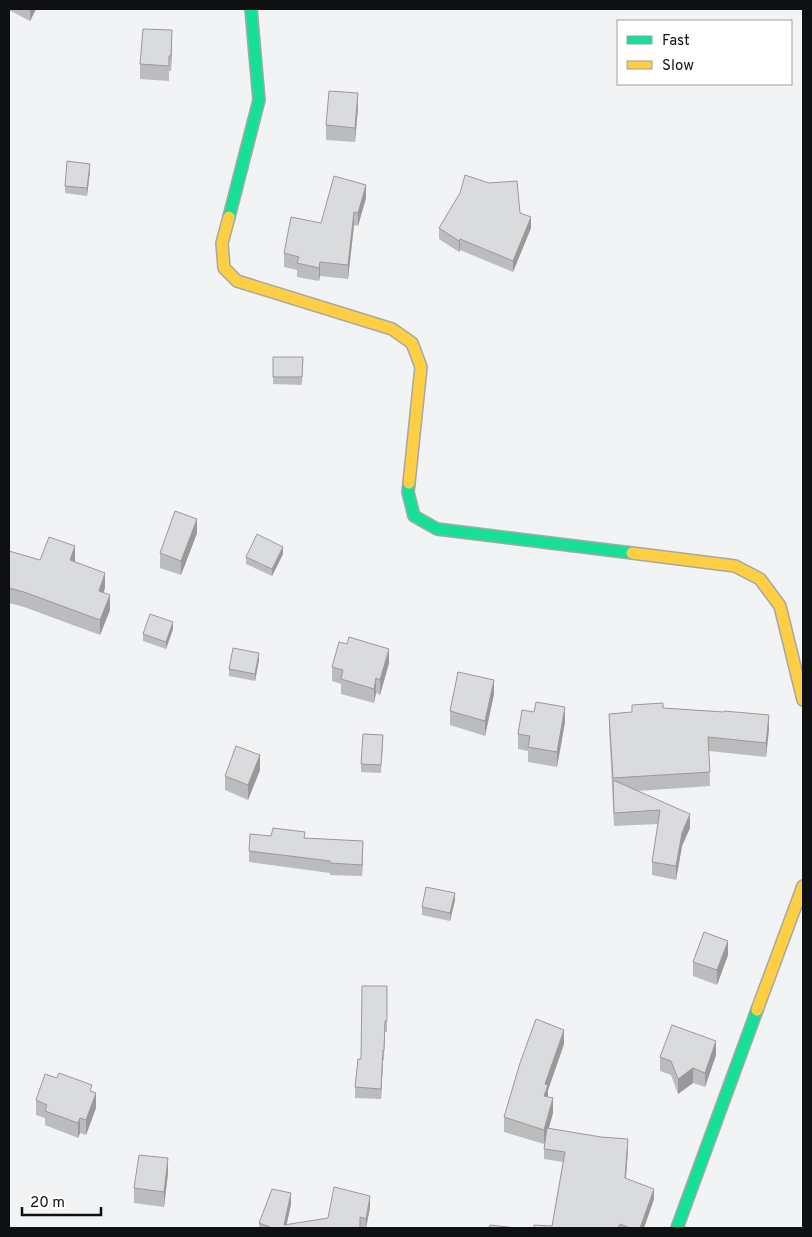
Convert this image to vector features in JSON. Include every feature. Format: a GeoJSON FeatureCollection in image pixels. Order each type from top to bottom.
{"type":"FeatureCollection","features":[{"type":"Feature","properties":{"kind":"street"},"geometry":{"type":"LineString","coordinates":[[251,9],[259,100],[222,243],[224,268],[236,282],[392,329],[412,343],[421,368],[408,492],[414,516],[436,529],[735,566],[760,578],[780,606],[803,700]]}},
{"type":"Feature","properties":{"kind":"street"},"geometry":{"type":"LineString","coordinates":[[677,1228],[803,886]]}},
{"type":"Feature","properties":{"kind":"building"},"geometry":{"type":"Polygon","coordinates":[[[143,29],[172,30],[169,66],[140,64],[143,29]]]}},
{"type":"Feature","properties":{"kind":"building"},"geometry":{"type":"Polygon","coordinates":[[[329,91],[358,93],[355,128],[326,125],[329,91]]]}},
{"type":"Feature","properties":{"kind":"building"},"geometry":{"type":"Polygon","coordinates":[[[67,161],[90,164],[87,188],[65,186],[67,161]]]}},
{"type":"Feature","properties":{"kind":"building"},"geometry":{"type":"Polygon","coordinates":[[[465,175],[489,183],[517,181],[520,213],[531,217],[513,261],[460,239],[459,241],[439,228],[460,193],[465,175]]]}},
{"type":"Feature","properties":{"kind":"building"},"geometry":{"type":"Polygon","coordinates":[[[334,176],[366,185],[358,213],[354,212],[348,265],[320,262],[319,268],[297,263],[299,257],[284,253],[291,217],[321,223],[334,176]]]}},
{"type":"Feature","properties":{"kind":"building"},"geometry":{"type":"Polygon","coordinates":[[[273,357],[303,357],[302,377],[273,377],[273,357]]]}},
{"type":"Feature","properties":{"kind":"building"},"geometry":{"type":"Polygon","coordinates":[[[175,511],[197,519],[181,561],[160,553],[175,511]]]}},
{"type":"Feature","properties":{"kind":"building"},"geometry":{"type":"Polygon","coordinates":[[[257,534],[283,547],[272,569],[246,557],[257,534]]]}},
{"type":"Feature","properties":{"kind":"building"},"geometry":{"type":"Polygon","coordinates":[[[49,537],[75,546],[70,560],[105,573],[99,591],[110,595],[100,620],[9,588],[9,551],[40,560],[49,537]]]}},
{"type":"Feature","properties":{"kind":"building"},"geometry":{"type":"Polygon","coordinates":[[[150,614],[173,622],[166,642],[143,634],[150,614]]]}},
{"type":"Feature","properties":{"kind":"building"},"geometry":{"type":"Polygon","coordinates":[[[349,637],[389,649],[380,680],[376,678],[374,689],[341,679],[343,670],[332,667],[339,642],[347,644],[349,637]]]}},
{"type":"Feature","properties":{"kind":"building"},"geometry":{"type":"Polygon","coordinates":[[[233,648],[259,653],[255,674],[229,669],[233,648]]]}},
{"type":"Feature","properties":{"kind":"building"},"geometry":{"type":"Polygon","coordinates":[[[458,672],[494,680],[485,721],[450,711],[458,672]]]}},
{"type":"Feature","properties":{"kind":"building"},"geometry":{"type":"Polygon","coordinates":[[[536,702],[565,707],[557,752],[528,747],[530,736],[518,734],[522,710],[534,712],[536,702]]]}},
{"type":"Feature","properties":{"kind":"building"},"geometry":{"type":"Polygon","coordinates":[[[663,703],[663,708],[769,715],[766,743],[708,737],[710,772],[613,778],[609,714],[632,712],[632,705],[663,703]]]}},
{"type":"Feature","properties":{"kind":"building"},"geometry":{"type":"Polygon","coordinates":[[[363,734],[383,735],[381,765],[361,764],[363,734]]]}},
{"type":"Feature","properties":{"kind":"building"},"geometry":{"type":"Polygon","coordinates":[[[236,746],[260,755],[248,785],[225,776],[236,746]]]}},
{"type":"Feature","properties":{"kind":"building"},"geometry":{"type":"Polygon","coordinates":[[[613,780],[690,814],[682,833],[676,866],[652,862],[660,810],[614,813],[613,780]]]}},
{"type":"Feature","properties":{"kind":"building"},"geometry":{"type":"Polygon","coordinates":[[[273,828],[305,832],[304,838],[363,841],[362,865],[330,863],[330,861],[249,851],[250,834],[271,836],[273,828]]]}},
{"type":"Feature","properties":{"kind":"building"},"geometry":{"type":"Polygon","coordinates":[[[426,887],[455,893],[450,913],[422,907],[426,887]]]}},
{"type":"Feature","properties":{"kind":"building"},"geometry":{"type":"Polygon","coordinates":[[[704,932],[728,941],[717,970],[693,962],[704,932]]]}},
{"type":"Feature","properties":{"kind":"building"},"geometry":{"type":"Polygon","coordinates":[[[362,986],[387,986],[387,1021],[385,1021],[381,1089],[355,1087],[358,1059],[361,1059],[362,986]]]}},
{"type":"Feature","properties":{"kind":"building"},"geometry":{"type":"Polygon","coordinates":[[[536,1019],[564,1030],[545,1084],[548,1085],[544,1096],[553,1098],[544,1130],[504,1117],[520,1063],[536,1019]]]}},
{"type":"Feature","properties":{"kind":"building"},"geometry":{"type":"Polygon","coordinates":[[[672,1025],[716,1041],[705,1073],[693,1068],[678,1079],[671,1061],[660,1057],[672,1025]]]}},
{"type":"Feature","properties":{"kind":"building"},"geometry":{"type":"Polygon","coordinates":[[[59,1073],[92,1085],[90,1091],[96,1093],[86,1120],[80,1118],[78,1123],[45,1111],[47,1105],[36,1100],[45,1074],[57,1078],[59,1073]]]}},
{"type":"Feature","properties":{"kind":"building"},"geometry":{"type":"Polygon","coordinates":[[[547,1128],[601,1137],[628,1139],[625,1178],[654,1189],[640,1228],[630,1228],[620,1224],[618,1228],[534,1228],[534,1225],[552,1226],[565,1152],[544,1149],[547,1128]]]}},
{"type":"Feature","properties":{"kind":"building"},"geometry":{"type":"Polygon","coordinates":[[[139,1155],[168,1158],[164,1192],[134,1188],[139,1155]]]}},
{"type":"Feature","properties":{"kind":"building"},"geometry":{"type":"Polygon","coordinates":[[[334,1187],[370,1196],[366,1219],[360,1217],[360,1228],[267,1228],[270,1227],[259,1223],[272,1189],[291,1193],[284,1225],[328,1218],[334,1187]]]}},
{"type":"Feature","properties":{"kind":"building"},"geometry":{"type":"Polygon","coordinates":[[[490,1225],[516,1228],[489,1228],[490,1225]]]}},
{"type":"Feature","properties":{"kind":"traffic: fast"},"geometry":{"type":"LineString","coordinates":[[229,217],[259,100],[251,9]]}},
{"type":"Feature","properties":{"kind":"traffic: fast"},"geometry":{"type":"LineString","coordinates":[[409,483],[408,492],[414,516],[437,529],[632,553]]}},
{"type":"Feature","properties":{"kind":"traffic: fast"},"geometry":{"type":"LineString","coordinates":[[677,1228],[757,1010]]}},
{"type":"Feature","properties":{"kind":"traffic: slow"},"geometry":{"type":"LineString","coordinates":[[229,217],[222,243],[224,268],[237,281],[392,329],[412,343],[421,367],[409,483]]}},
{"type":"Feature","properties":{"kind":"traffic: slow"},"geometry":{"type":"LineString","coordinates":[[632,553],[735,566],[760,579],[780,606],[803,700]]}},
{"type":"Feature","properties":{"kind":"traffic: slow"},"geometry":{"type":"LineString","coordinates":[[757,1010],[803,886]]}}]}
